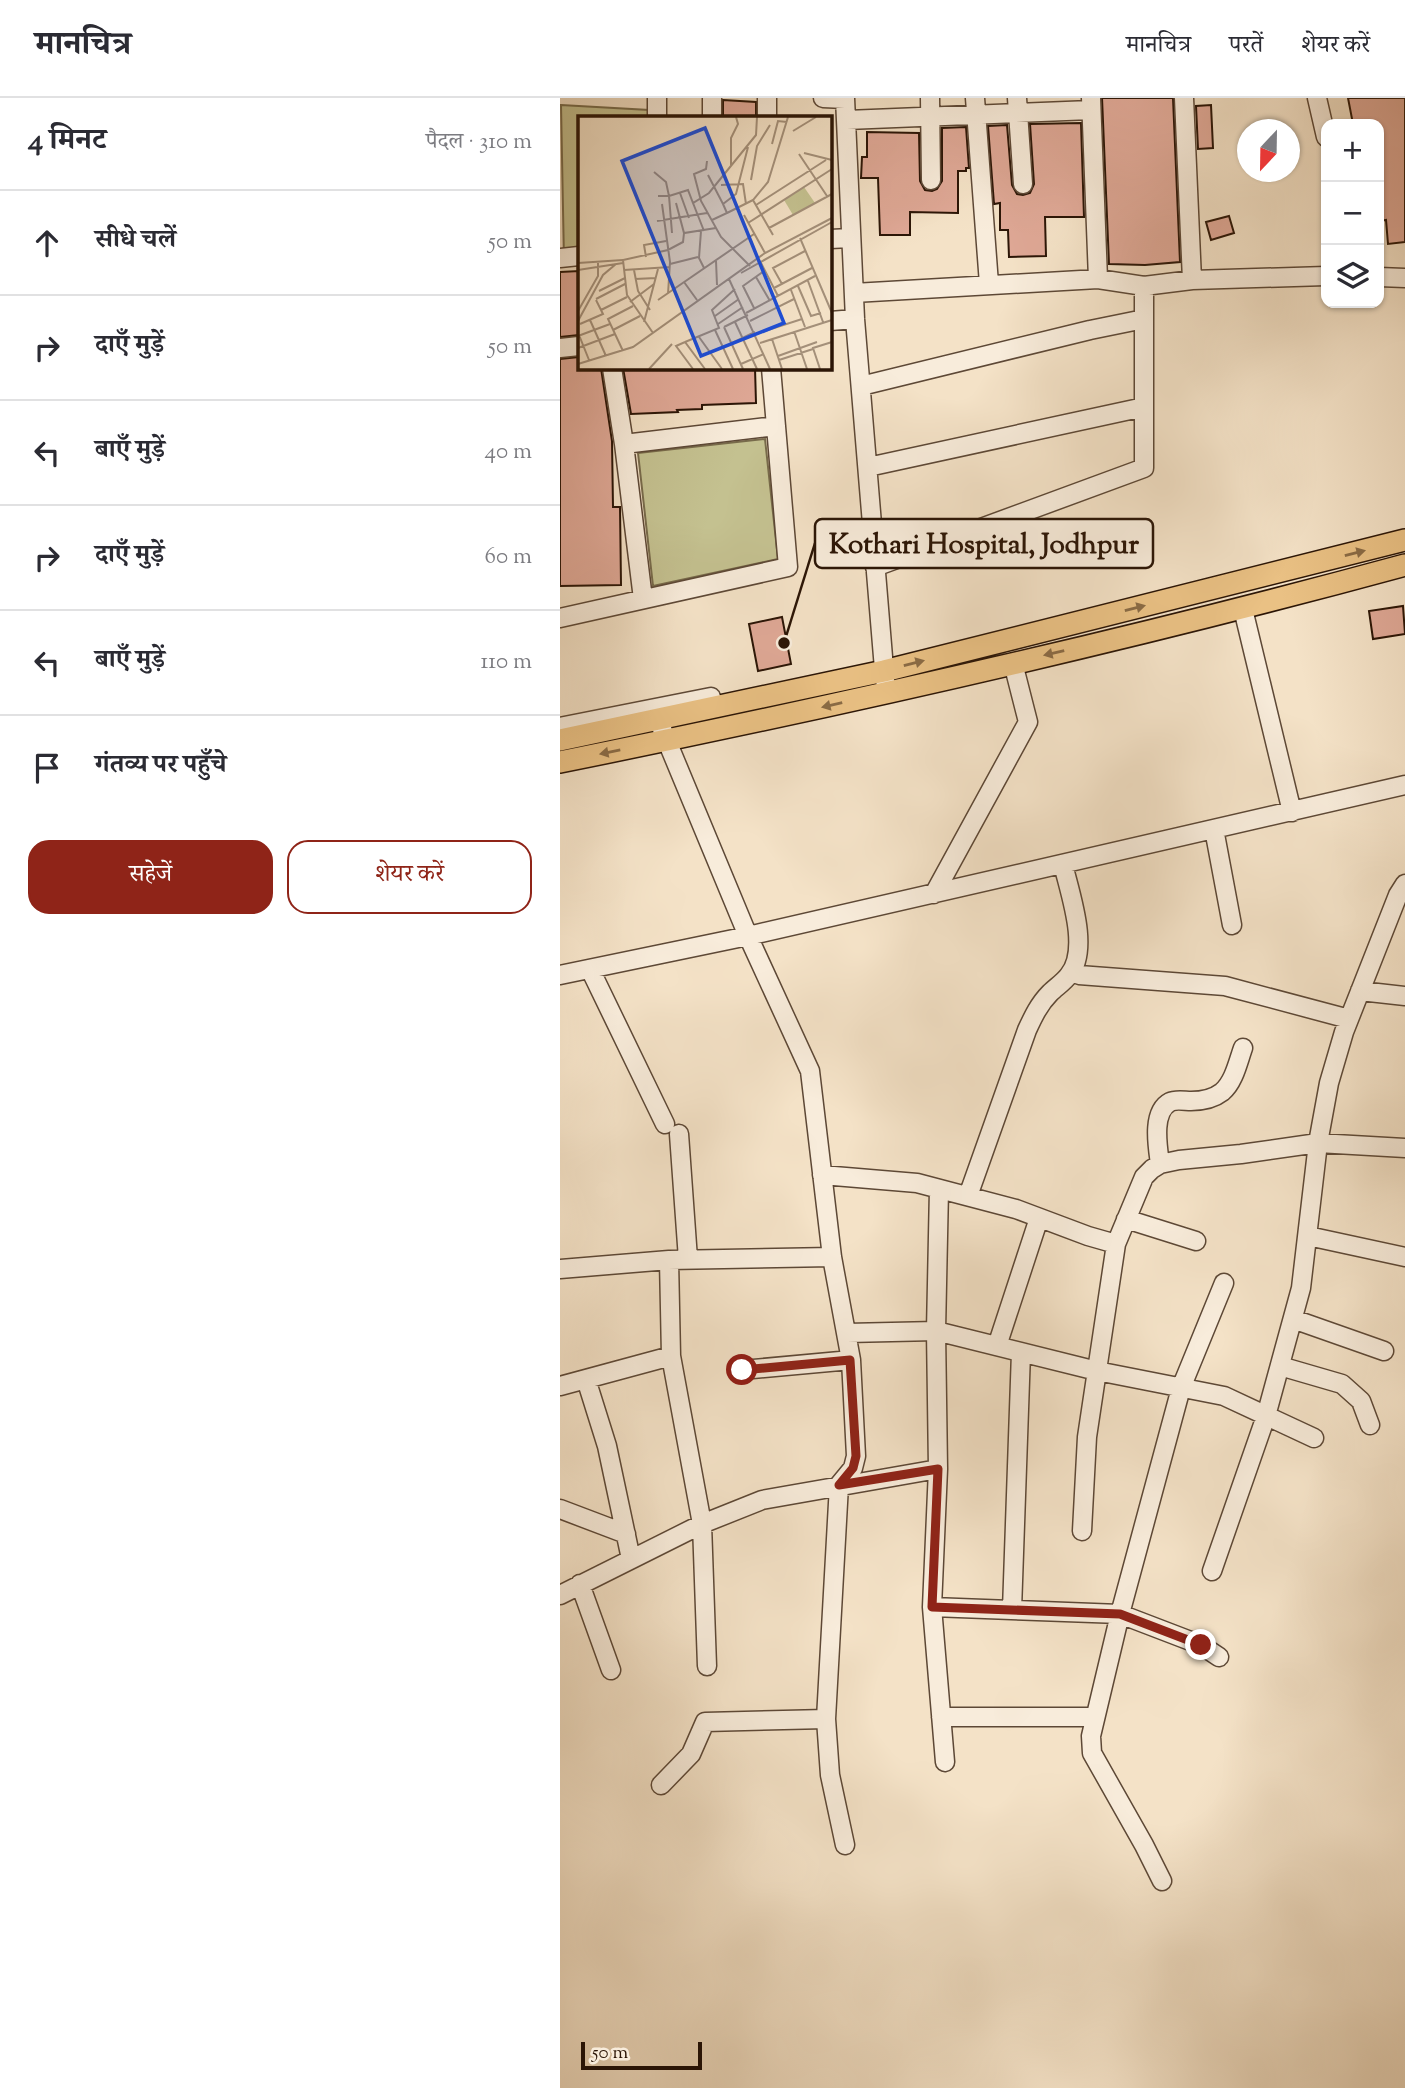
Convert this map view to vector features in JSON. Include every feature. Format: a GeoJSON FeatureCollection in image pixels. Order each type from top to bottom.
{"type":"FeatureCollection","features":[{"type":"Feature","properties":{"kind":"main road"},"geometry":{"type":"LineString","coordinates":[[560,740],[733,728],[884,676],[1405,540]]}},
{"type":"Feature","properties":{"kind":"main road"},"geometry":{"type":"LineString","coordinates":[[884,676],[1013,663],[1242,609],[1405,565]]}},
{"type":"Feature","properties":{"kind":"main road"},"geometry":{"type":"LineString","coordinates":[[560,762],[662,731]]}},
{"type":"Feature","properties":{"kind":"street"},"geometry":{"type":"LineString","coordinates":[[657,98],[657,116]]}},
{"type":"Feature","properties":{"kind":"street"},"geometry":{"type":"LineString","coordinates":[[712,98],[712,116]]}},
{"type":"Feature","properties":{"kind":"street"},"geometry":{"type":"LineString","coordinates":[[767,98],[767,116]]}},
{"type":"Feature","properties":{"kind":"street"},"geometry":{"type":"LineString","coordinates":[[560,727],[884,676],[855,318],[845,99],[823,98]]}},
{"type":"Feature","properties":{"kind":"street"},"geometry":{"type":"LineString","coordinates":[[930,98],[931,180]]}},
{"type":"Feature","properties":{"kind":"street"},"geometry":{"type":"LineString","coordinates":[[1184,98],[1192,280]]}},
{"type":"Feature","properties":{"kind":"street"},"geometry":{"type":"LineString","coordinates":[[1317,98],[1322,119]]}},
{"type":"Feature","properties":{"kind":"street"},"geometry":{"type":"LineString","coordinates":[[846,120],[930,117],[976,107],[1091,104],[1098,279]]}},
{"type":"Feature","properties":{"kind":"street"},"geometry":{"type":"LineString","coordinates":[[1018,106],[1023,184]]}},
{"type":"Feature","properties":{"kind":"street"},"geometry":{"type":"LineString","coordinates":[[976,107],[989,284]]}},
{"type":"Feature","properties":{"kind":"street"},"geometry":{"type":"LineString","coordinates":[[831,239],[851,238]]}},
{"type":"Feature","properties":{"kind":"street"},"geometry":{"type":"LineString","coordinates":[[560,258],[578,257]]}},
{"type":"Feature","properties":{"kind":"street"},"geometry":{"type":"LineString","coordinates":[[854,293],[1098,279],[1144,286],[1192,280],[1321,276]]}},
{"type":"Feature","properties":{"kind":"street"},"geometry":{"type":"LineString","coordinates":[[1384,276],[1405,278]]}},
{"type":"Feature","properties":{"kind":"street"},"geometry":{"type":"LineString","coordinates":[[876,567],[1144,468],[1144,286]]}},
{"type":"Feature","properties":{"kind":"street"},"geometry":{"type":"LineString","coordinates":[[831,321],[855,318]]}},
{"type":"Feature","properties":{"kind":"street"},"geometry":{"type":"LineString","coordinates":[[861,386],[1144,319]]}},
{"type":"Feature","properties":{"kind":"street"},"geometry":{"type":"LineString","coordinates":[[560,348],[578,346]]}},
{"type":"Feature","properties":{"kind":"street"},"geometry":{"type":"LineString","coordinates":[[612,369],[643,599]]}},
{"type":"Feature","properties":{"kind":"street"},"geometry":{"type":"LineString","coordinates":[[560,618],[788,567],[771,369]]}},
{"type":"Feature","properties":{"kind":"street"},"geometry":{"type":"LineString","coordinates":[[868,467],[1144,407]]}},
{"type":"Feature","properties":{"kind":"street"},"geometry":{"type":"LineString","coordinates":[[624,444],[776,426]]}},
{"type":"Feature","properties":{"kind":"street"},"geometry":{"type":"LineString","coordinates":[[1242,609],[1292,812]]}},
{"type":"Feature","properties":{"kind":"street"},"geometry":{"type":"LineString","coordinates":[[934,894],[1028,722],[1013,663]]}},
{"type":"Feature","properties":{"kind":"street"},"geometry":{"type":"LineString","coordinates":[[662,731],[748,936],[807,1064],[832,1257],[847,1333],[856,1456],[853,1468],[839,1485],[826,1719],[830,1775],[845,1845]]}},
{"type":"Feature","properties":{"kind":"street"},"geometry":{"type":"LineString","coordinates":[[560,975],[748,936],[1405,785]]}},
{"type":"Feature","properties":{"kind":"street"},"geometry":{"type":"LineString","coordinates":[[1214,829],[1232,925]]}},
{"type":"Feature","properties":{"kind":"street"},"geometry":{"type":"LineString","coordinates":[[968,1196],[1027,1030],[1037,1009],[1049,993],[1069,976],[1078,962],[1063,864]]}},
{"type":"Feature","properties":{"kind":"street"},"geometry":{"type":"LineString","coordinates":[[1212,1571],[1266,1416],[1301,1288],[1318,1143],[1329,1083],[1352,1013],[1398,895],[1405,884]]}},
{"type":"Feature","properties":{"kind":"street"},"geometry":{"type":"LineString","coordinates":[[1078,962],[1225,986],[1352,1013],[1405,996]]}},
{"type":"Feature","properties":{"kind":"street"},"geometry":{"type":"LineString","coordinates":[[590,969],[672,1129],[688,1259]]}},
{"type":"Feature","properties":{"kind":"street"},"geometry":{"type":"LineString","coordinates":[[1160,1164],[1158,1140],[1161,1111],[1168,1103],[1202,1101],[1222,1093],[1233,1076],[1243,1048]]}},
{"type":"Feature","properties":{"kind":"street"},"geometry":{"type":"LineString","coordinates":[[1082,1531],[1087,1437],[1116,1244],[1144,1177],[1160,1164],[1318,1143],[1405,1148]]}},
{"type":"Feature","properties":{"kind":"street"},"geometry":{"type":"LineString","coordinates":[[822,1175],[917,1183],[1016,1209],[1116,1244]]}},
{"type":"Feature","properties":{"kind":"street"},"geometry":{"type":"LineString","coordinates":[[939,1189],[936,1331],[938,1469],[932,1607],[945,1762]]}},
{"type":"Feature","properties":{"kind":"street"},"geometry":{"type":"LineString","coordinates":[[997,1346],[1039,1218]]}},
{"type":"Feature","properties":{"kind":"street"},"geometry":{"type":"LineString","coordinates":[[1126,1219],[1196,1241]]}},
{"type":"Feature","properties":{"kind":"street"},"geometry":{"type":"LineString","coordinates":[[1308,1236],[1405,1257]]}},
{"type":"Feature","properties":{"kind":"street"},"geometry":{"type":"LineString","coordinates":[[560,1269],[688,1259],[832,1257]]}},
{"type":"Feature","properties":{"kind":"street"},"geometry":{"type":"LineString","coordinates":[[669,1260],[671,1356],[702,1524],[707,1666]]}},
{"type":"Feature","properties":{"kind":"street"},"geometry":{"type":"LineString","coordinates":[[1162,1881],[1092,1753],[1091,1736],[1120,1614],[1181,1388],[1224,1283]]}},
{"type":"Feature","properties":{"kind":"street"},"geometry":{"type":"LineString","coordinates":[[1293,1319],[1384,1351]]}},
{"type":"Feature","properties":{"kind":"street"},"geometry":{"type":"LineString","coordinates":[[847,1333],[936,1331],[1097,1371],[1224,1396],[1314,1438]]}},
{"type":"Feature","properties":{"kind":"street"},"geometry":{"type":"LineString","coordinates":[[1012,1610],[1021,1352]]}},
{"type":"Feature","properties":{"kind":"street"},"geometry":{"type":"LineString","coordinates":[[560,1386],[671,1356]]}},
{"type":"Feature","properties":{"kind":"street"},"geometry":{"type":"LineString","coordinates":[[742,1370],[850,1360]]}},
{"type":"Feature","properties":{"kind":"street"},"geometry":{"type":"LineString","coordinates":[[1280,1366],[1342,1384],[1361,1401],[1370,1425]]}},
{"type":"Feature","properties":{"kind":"street"},"geometry":{"type":"LineString","coordinates":[[586,1379],[607,1446],[631,1559]]}},
{"type":"Feature","properties":{"kind":"street"},"geometry":{"type":"LineString","coordinates":[[611,1670],[566,1589],[702,1524],[762,1500],[938,1469]]}},
{"type":"Feature","properties":{"kind":"street"},"geometry":{"type":"LineString","coordinates":[[560,1509],[626,1534]]}},
{"type":"Feature","properties":{"kind":"street"},"geometry":{"type":"LineString","coordinates":[[932,1607],[1120,1614],[1201,1645],[1219,1657]]}},
{"type":"Feature","properties":{"kind":"street"},"geometry":{"type":"LineString","coordinates":[[941,1717],[1096,1717]]}},
{"type":"Feature","properties":{"kind":"street"},"geometry":{"type":"LineString","coordinates":[[662,1785],[691,1754],[705,1723],[826,1719]]}},
{"type":"Feature","properties":{"kind":"shaded area"},"geometry":{"type":"Polygon","coordinates":[[[561,105],[649,110],[650,116],[578,116],[578,260],[564,261],[561,105]]]}},
{"type":"Feature","properties":{"kind":"shaded area"},"geometry":{"type":"Polygon","coordinates":[[[765,439],[778,559],[653,586],[638,453],[765,439]]]}},
{"type":"Feature","properties":{"kind":"building"},"geometry":{"type":"Polygon","coordinates":[[[1102,98],[1173,98],[1180,262],[1109,264],[1102,98]]]}},
{"type":"Feature","properties":{"kind":"building"},"geometry":{"type":"Polygon","coordinates":[[[1348,98],[1405,98],[1405,242],[1388,244],[1384,220],[1384,119],[1352,119],[1348,98]]]}},
{"type":"Feature","properties":{"kind":"building"},"geometry":{"type":"Polygon","coordinates":[[[723,100],[756,102],[756,116],[723,116],[723,100]]]}},
{"type":"Feature","properties":{"kind":"building"},"geometry":{"type":"Polygon","coordinates":[[[1211,105],[1213,148],[1198,149],[1196,106],[1211,105]]]}},
{"type":"Feature","properties":{"kind":"building"},"geometry":{"type":"Polygon","coordinates":[[[1081,123],[1084,217],[1045,217],[1046,256],[1009,257],[1008,230],[1000,230],[1000,203],[994,204],[988,126],[1007,125],[1012,185],[1017,194],[1023,195],[1030,193],[1034,184],[1030,124],[1081,123]]]}},
{"type":"Feature","properties":{"kind":"building"},"geometry":{"type":"Polygon","coordinates":[[[966,127],[969,168],[966,168],[966,171],[958,171],[958,213],[910,212],[910,235],[880,235],[878,178],[861,178],[862,157],[867,157],[867,132],[919,133],[920,181],[925,190],[932,191],[937,189],[942,181],[942,128],[966,127]]]}},
{"type":"Feature","properties":{"kind":"building"},"geometry":{"type":"Polygon","coordinates":[[[1229,216],[1234,233],[1211,240],[1206,222],[1229,216]]]}},
{"type":"Feature","properties":{"kind":"building"},"geometry":{"type":"Polygon","coordinates":[[[578,271],[578,335],[560,337],[560,272],[578,271]]]}},
{"type":"Feature","properties":{"kind":"building"},"geometry":{"type":"Polygon","coordinates":[[[578,357],[578,369],[601,369],[612,441],[613,507],[620,507],[621,585],[560,586],[560,359],[578,357]]]}},
{"type":"Feature","properties":{"kind":"building"},"geometry":{"type":"Polygon","coordinates":[[[623,369],[755,369],[756,403],[702,405],[702,409],[631,414],[623,369]]]}},
{"type":"Feature","properties":{"kind":"building"},"geometry":{"type":"Polygon","coordinates":[[[1403,606],[1405,634],[1373,639],[1369,611],[1403,606]]]}},
{"type":"Feature","properties":{"kind":"building"},"geometry":{"type":"Polygon","coordinates":[[[782,617],[791,664],[758,671],[749,624],[782,617]]]}},
{"type":"Feature","properties":{"kind":"place","name":"Kothari Hospital, Jodhpur"},"geometry":{"type":"Point","coordinates":[784,643]}},
{"type":"Feature","properties":{"kind":"route"},"geometry":{"type":"LineString","coordinates":[[742,1370],[850,1360],[856,1456],[853,1468],[839,1485],[938,1469],[932,1607],[1120,1614],[1201,1645]]}}]}
